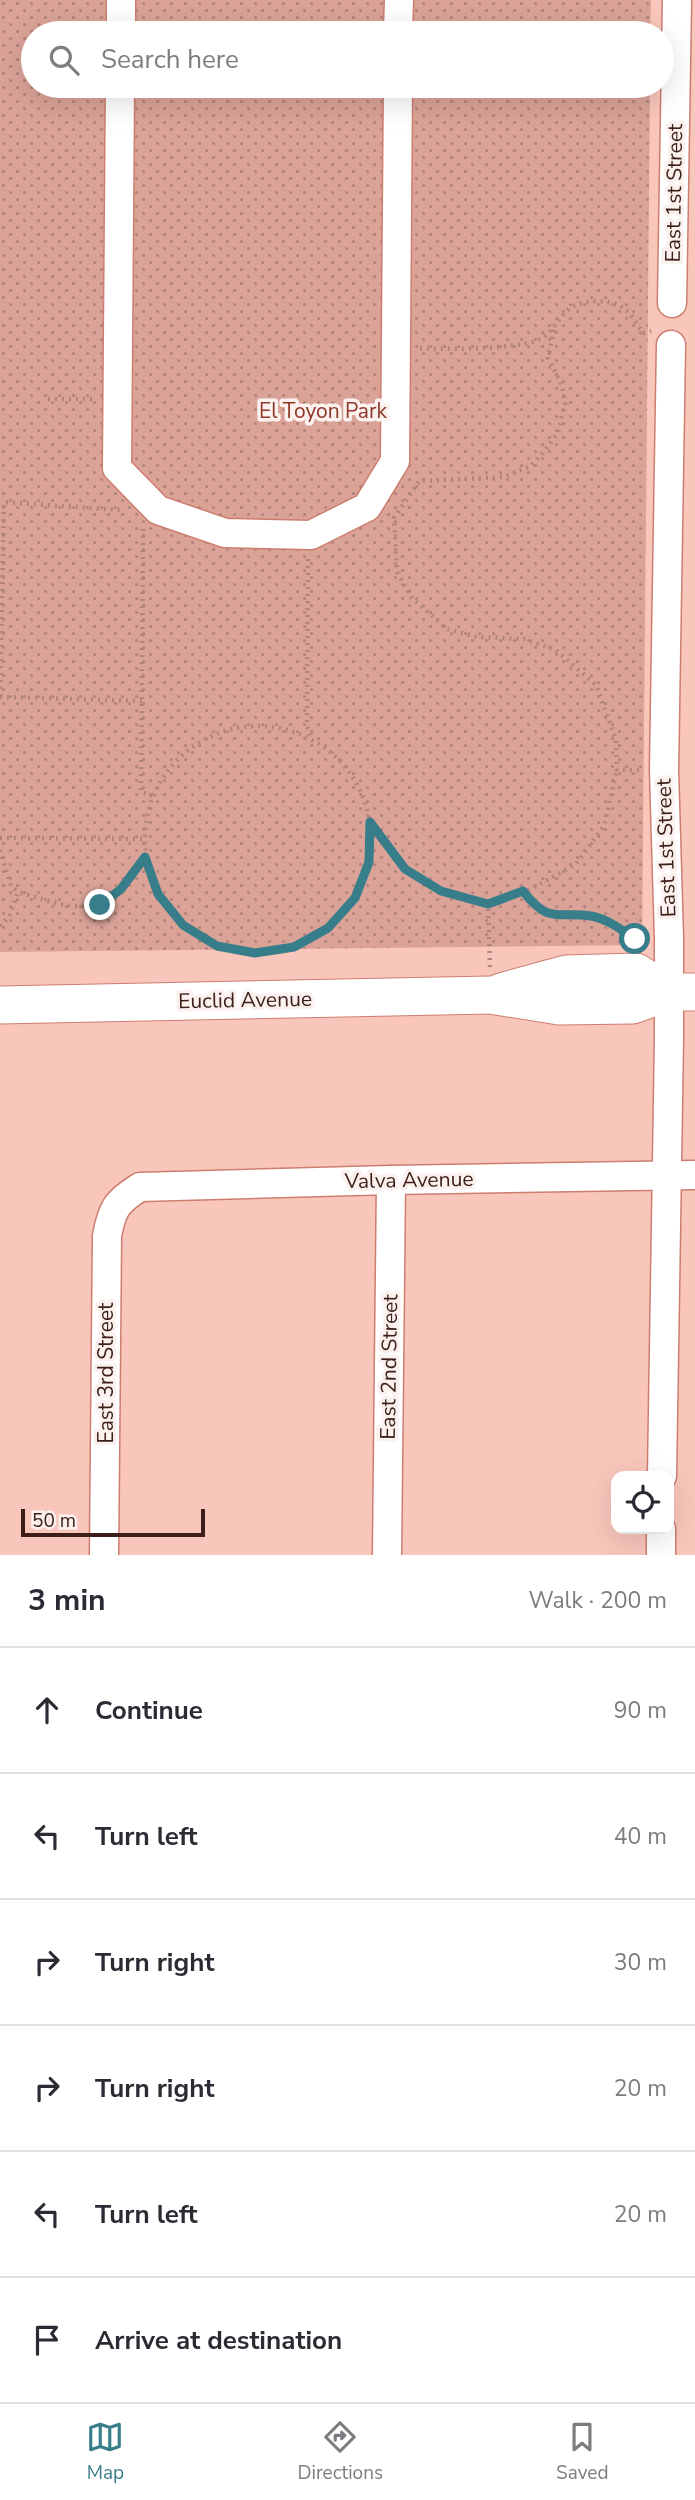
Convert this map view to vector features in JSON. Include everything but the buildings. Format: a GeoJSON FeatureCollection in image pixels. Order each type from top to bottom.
{"type":"FeatureCollection","features":[{"type":"Feature","properties":{"kind":"main road","name":"Euclid Avenue"},"geometry":{"type":"LineString","coordinates":[[0,1005],[490,995],[566,974],[617,972],[636,972],[681,992]]}},
{"type":"Feature","properties":{"kind":"street"},"geometry":{"type":"LineString","coordinates":[[121,0],[121,21]]}},
{"type":"Feature","properties":{"kind":"street"},"geometry":{"type":"LineString","coordinates":[[398,21],[399,0]]}},
{"type":"Feature","properties":{"kind":"street","name":"East 1st Street"},"geometry":{"type":"LineString","coordinates":[[662,1471],[682,1175],[681,992],[669,939],[664,770],[668,325],[677,0]]}},
{"type":"Feature","properties":{"kind":"street"},"geometry":{"type":"LineString","coordinates":[[120,98],[117,468],[158,510],[225,533],[311,535],[367,507],[396,461],[398,98]]}},
{"type":"Feature","properties":{"kind":"street","name":"Valva Avenue"},"geometry":{"type":"LineString","coordinates":[[125,1196],[140,1187],[682,1175]]}},
{"type":"Feature","properties":{"kind":"street","name":"East 2nd Street"},"geometry":{"type":"LineString","coordinates":[[387,1555],[391,1180]]}},
{"type":"Feature","properties":{"kind":"street","name":"East 3rd Street"},"geometry":{"type":"LineString","coordinates":[[104,1555],[107,1236],[111,1213],[125,1196]]}},
{"type":"Feature","properties":{"kind":"street"},"geometry":{"type":"LineString","coordinates":[[661,1534],[661,1555]]}},
{"type":"Feature","properties":{"kind":"path"},"geometry":{"type":"LineString","coordinates":[[381,523],[394,518],[419,481],[504,477],[531,466],[546,449],[558,433],[565,403],[562,385],[548,358],[554,330],[569,308],[587,300],[626,309],[643,333],[668,325]]}},
{"type":"Feature","properties":{"kind":"path"},"geometry":{"type":"LineString","coordinates":[[396,346],[425,349],[513,346],[537,340],[554,330]]}},
{"type":"Feature","properties":{"kind":"path"},"geometry":{"type":"LineString","coordinates":[[126,513],[117,508],[4,502],[0,697],[142,701]]}},
{"type":"Feature","properties":{"kind":"path"},"geometry":{"type":"LineString","coordinates":[[370,822],[405,869],[441,891],[488,904],[523,891],[576,864],[604,826],[618,770],[616,740],[596,685],[556,650],[524,639],[477,637],[447,629],[412,598],[397,572],[394,518]]}},
{"type":"Feature","properties":{"kind":"path"},"geometry":{"type":"LineString","coordinates":[[144,523],[141,792],[152,796]]}},
{"type":"Feature","properties":{"kind":"path"},"geometry":{"type":"LineString","coordinates":[[308,553],[307,726],[313,739]]}},
{"type":"Feature","properties":{"kind":"path"},"geometry":{"type":"LineString","coordinates":[[260,725],[287,729],[313,739],[341,760],[360,789],[370,822],[369,862],[355,898],[328,928],[294,947],[255,953],[217,946],[183,925],[158,894],[145,857],[146,817],[152,796],[166,772],[184,752],[220,732],[260,725]]}},
{"type":"Feature","properties":{"kind":"path"},"geometry":{"type":"LineString","coordinates":[[618,770],[664,770]]}},
{"type":"Feature","properties":{"kind":"path"},"geometry":{"type":"LineString","coordinates":[[0,838],[144,839]]}},
{"type":"Feature","properties":{"kind":"path"},"geometry":{"type":"LineString","coordinates":[[0,850],[11,886],[18,892],[85,908],[100,905],[121,889],[145,857]]}},
{"type":"Feature","properties":{"kind":"path"},"geometry":{"type":"LineString","coordinates":[[523,891],[536,908],[559,916],[592,916],[611,923],[635,939]]}},
{"type":"Feature","properties":{"kind":"path"},"geometry":{"type":"LineString","coordinates":[[0,926],[9,917],[18,892]]}},
{"type":"Feature","properties":{"kind":"path"},"geometry":{"type":"LineString","coordinates":[[488,904],[489,951]]}},
{"type":"Feature","properties":{"kind":"green space","name":"El Toyon Park"},"geometry":{"type":"Polygon","coordinates":[[[0,0],[651,0],[650,21],[21,21],[21,98],[650,98],[642,945],[0,952],[0,0]]]}},
{"type":"Feature","properties":{"kind":"route"},"geometry":{"type":"LineString","coordinates":[[100,905],[121,889],[145,857],[158,894],[183,925],[217,946],[255,953],[294,947],[328,928],[355,898],[369,862],[370,822],[405,869],[441,891],[488,904],[523,891],[536,908],[559,916],[592,916],[611,923],[635,939]]}}]}
